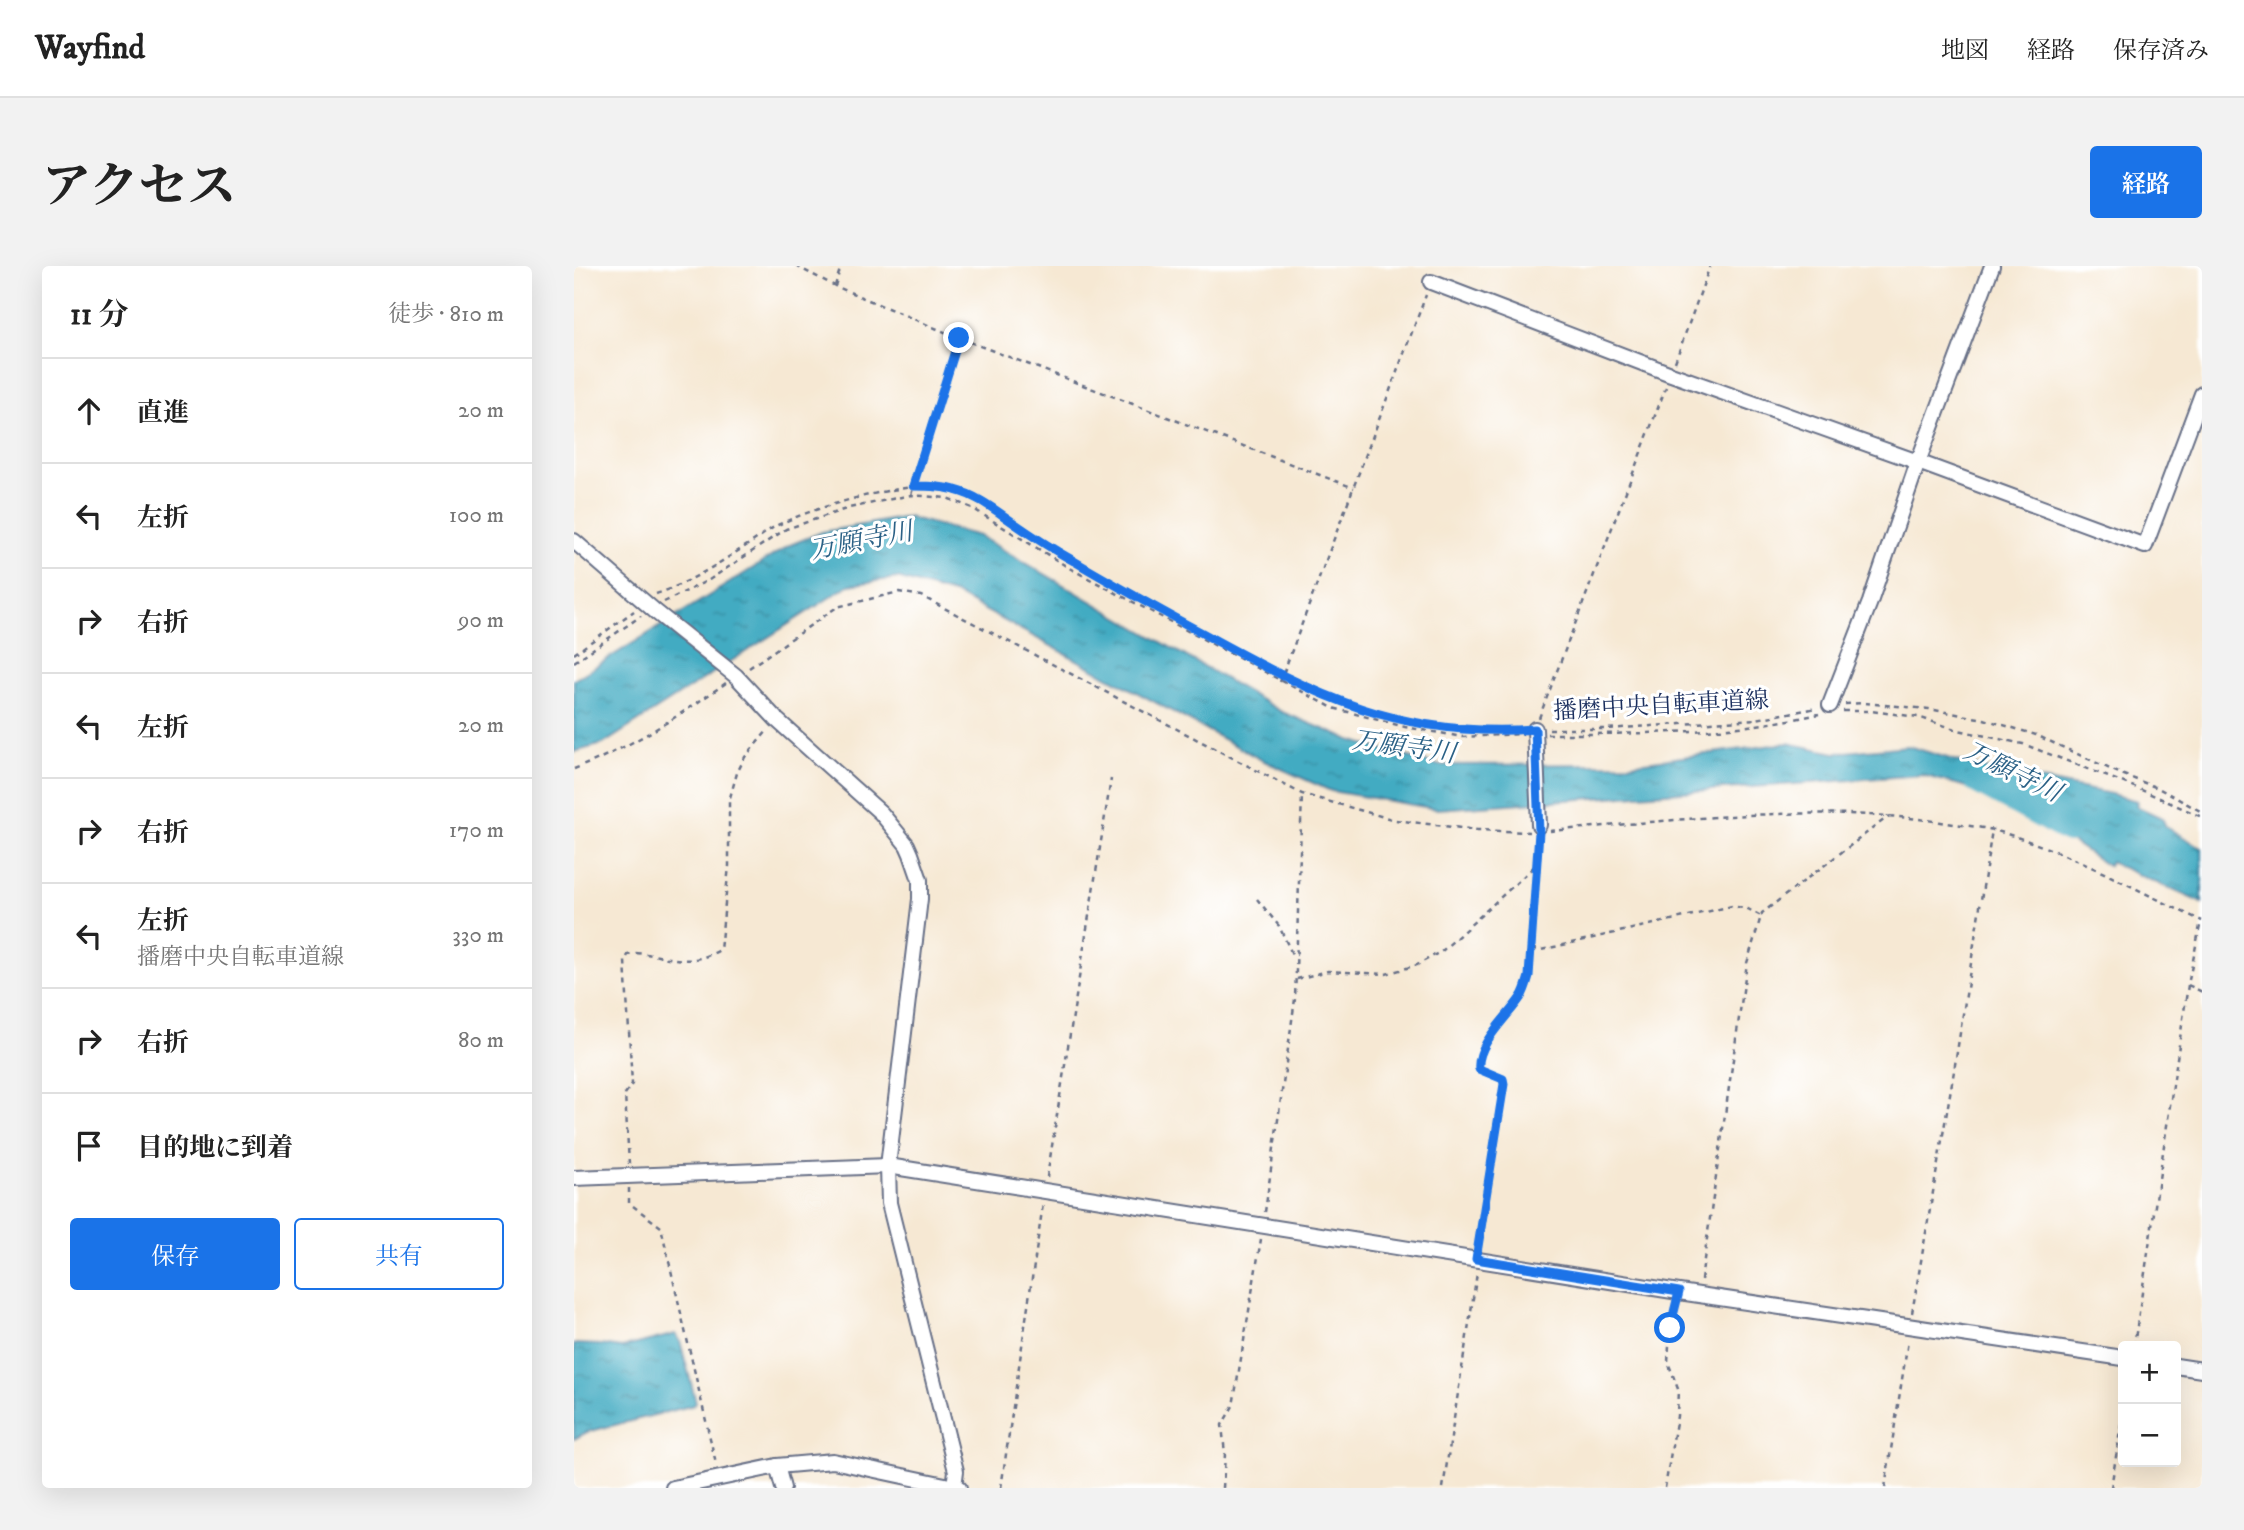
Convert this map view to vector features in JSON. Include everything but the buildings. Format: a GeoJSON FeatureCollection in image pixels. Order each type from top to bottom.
{"type":"FeatureCollection","features":[{"type":"Feature","properties":{"kind":"street"},"geometry":{"type":"LineString","coordinates":[[1833,709],[1918,461],[1992,266]]}},
{"type":"Feature","properties":{"kind":"street"},"geometry":{"type":"LineString","coordinates":[[1431,282],[1671,374],[1918,461],[2145,546],[2202,394]]}},
{"type":"Feature","properties":{"kind":"street"},"geometry":{"type":"LineString","coordinates":[[574,541],[730,673],[777,720],[881,813],[907,845],[920,880],[917,930],[888,1166],[890,1203],[956,1471],[957,1487],[833,1461],[777,1466],[719,1483],[673,1488]]}},
{"type":"Feature","properties":{"kind":"street"},"geometry":{"type":"LineString","coordinates":[[1535,735],[1539,829]]}},
{"type":"Feature","properties":{"kind":"street"},"geometry":{"type":"LineString","coordinates":[[574,1178],[888,1166],[1679,1292],[2118,1357]]}},
{"type":"Feature","properties":{"kind":"street"},"geometry":{"type":"LineString","coordinates":[[2181,1367],[2202,1370]]}},
{"type":"Feature","properties":{"kind":"street"},"geometry":{"type":"LineString","coordinates":[[777,1466],[783,1488]]}},
{"type":"Feature","properties":{"kind":"path"},"geometry":{"type":"LineString","coordinates":[[796,266],[835,286],[959,338],[1354,488]]}},
{"type":"Feature","properties":{"kind":"path"},"geometry":{"type":"LineString","coordinates":[[835,286],[841,266]]}},
{"type":"Feature","properties":{"kind":"path"},"geometry":{"type":"LineString","coordinates":[[1535,735],[1710,266]]}},
{"type":"Feature","properties":{"kind":"path"},"geometry":{"type":"LineString","coordinates":[[1280,682],[1431,282]]}},
{"type":"Feature","properties":{"kind":"path"},"geometry":{"type":"LineString","coordinates":[[911,495],[959,338]]}},
{"type":"Feature","properties":{"kind":"path","name":"播磨中央自転車道線"},"geometry":{"type":"LineString","coordinates":[[574,654],[780,524],[841,502],[913,486],[928,486],[956,490],[981,501],[1073,561],[1282,676],[1350,706],[1390,718],[1461,730],[1535,735],[1756,719],[1864,703],[1929,709],[1984,719],[2036,735],[2121,775],[2158,788],[2202,812]]}},
{"type":"Feature","properties":{"kind":"path"},"geometry":{"type":"LineString","coordinates":[[574,662],[629,626],[650,607],[709,580],[786,529],[849,508],[911,495],[947,498],[972,508],[1070,569],[1280,682],[1333,708],[1405,727],[1463,737],[1622,734],[1755,726],[1833,709],[1871,711],[1918,717],[1958,730],[2023,744],[2137,788],[2202,817]]}},
{"type":"Feature","properties":{"kind":"path"},"geometry":{"type":"LineString","coordinates":[[574,769],[606,757],[660,729],[730,673],[837,607],[899,592],[921,596],[1302,794],[1395,820],[1477,830],[1841,813],[1891,815],[1992,830],[2064,855],[2201,921],[2188,985],[2135,1341]]}},
{"type":"Feature","properties":{"kind":"path"},"geometry":{"type":"LineString","coordinates":[[719,1483],[661,1227],[629,1203],[625,1094],[632,1084],[625,961],[628,955],[635,953],[684,962],[707,957],[720,950],[729,866],[729,801],[745,757],[777,720]]}},
{"type":"Feature","properties":{"kind":"path"},"geometry":{"type":"LineString","coordinates":[[1001,1488],[1045,1190],[1111,779]]}},
{"type":"Feature","properties":{"kind":"path"},"geometry":{"type":"LineString","coordinates":[[1223,1488],[1225,1454],[1222,1425],[1233,1406],[1264,1225],[1297,979],[1302,794]]}},
{"type":"Feature","properties":{"kind":"path"},"geometry":{"type":"LineString","coordinates":[[1699,1294],[1747,962],[1761,916],[1891,815]]}},
{"type":"Feature","properties":{"kind":"path"},"geometry":{"type":"LineString","coordinates":[[1443,1488],[1504,1084],[1503,1079],[1479,1069],[1478,1061],[1484,1048],[1523,995],[1529,976],[1539,829]]}},
{"type":"Feature","properties":{"kind":"path"},"geometry":{"type":"LineString","coordinates":[[1885,1488],[1992,830]]}},
{"type":"Feature","properties":{"kind":"path"},"geometry":{"type":"LineString","coordinates":[[1297,979],[1328,971],[1386,974],[1418,965],[1442,951],[1537,864]]}},
{"type":"Feature","properties":{"kind":"path"},"geometry":{"type":"LineString","coordinates":[[1257,899],[1279,926],[1293,954],[1298,955]]}},
{"type":"Feature","properties":{"kind":"path"},"geometry":{"type":"LineString","coordinates":[[1532,949],[1541,950],[1732,906],[1748,909],[1761,916]]}},
{"type":"Feature","properties":{"kind":"path"},"geometry":{"type":"LineString","coordinates":[[2188,985],[2202,992]]}},
{"type":"Feature","properties":{"kind":"path"},"geometry":{"type":"LineString","coordinates":[[1665,1488],[1677,1416],[1678,1389],[1668,1362],[1670,1328],[1679,1292]]}},
{"type":"Feature","properties":{"kind":"path"},"geometry":{"type":"LineString","coordinates":[[2111,1488],[2118,1444]]}},
{"type":"Feature","properties":{"kind":"water"},"geometry":{"type":"Polygon","coordinates":[[[907,517],[979,536],[1282,712],[1350,740],[1437,765],[1630,764],[1788,743],[1835,753],[1908,746],[1977,767],[2137,801],[2136,806],[2162,818],[2166,827],[2202,848],[2202,903],[2110,862],[2108,866],[2072,842],[2024,802],[1922,775],[1437,809],[1331,791],[1262,760],[957,595],[897,578],[849,585],[603,744],[574,752],[574,680],[790,545],[822,532],[907,517]]]}},
{"type":"Feature","properties":{"kind":"water"},"geometry":{"type":"Polygon","coordinates":[[[676,1334],[696,1402],[694,1405],[587,1432],[574,1439],[574,1344],[621,1348],[676,1334]]]}},
{"type":"Feature","properties":{"kind":"waterway","name":"万願寺川"},"geometry":{"type":"LineString","coordinates":[[1977,782],[2068,831]]}},
{"type":"Feature","properties":{"kind":"route"},"geometry":{"type":"LineString","coordinates":[[959,338],[913,486],[956,490],[981,501],[1108,581],[1282,676],[1350,706],[1390,718],[1461,730],[1497,732],[1535,729],[1539,832],[1529,976],[1523,995],[1479,1055],[1479,1069],[1503,1079],[1504,1084],[1476,1259],[1679,1292],[1670,1328]]}}]}
